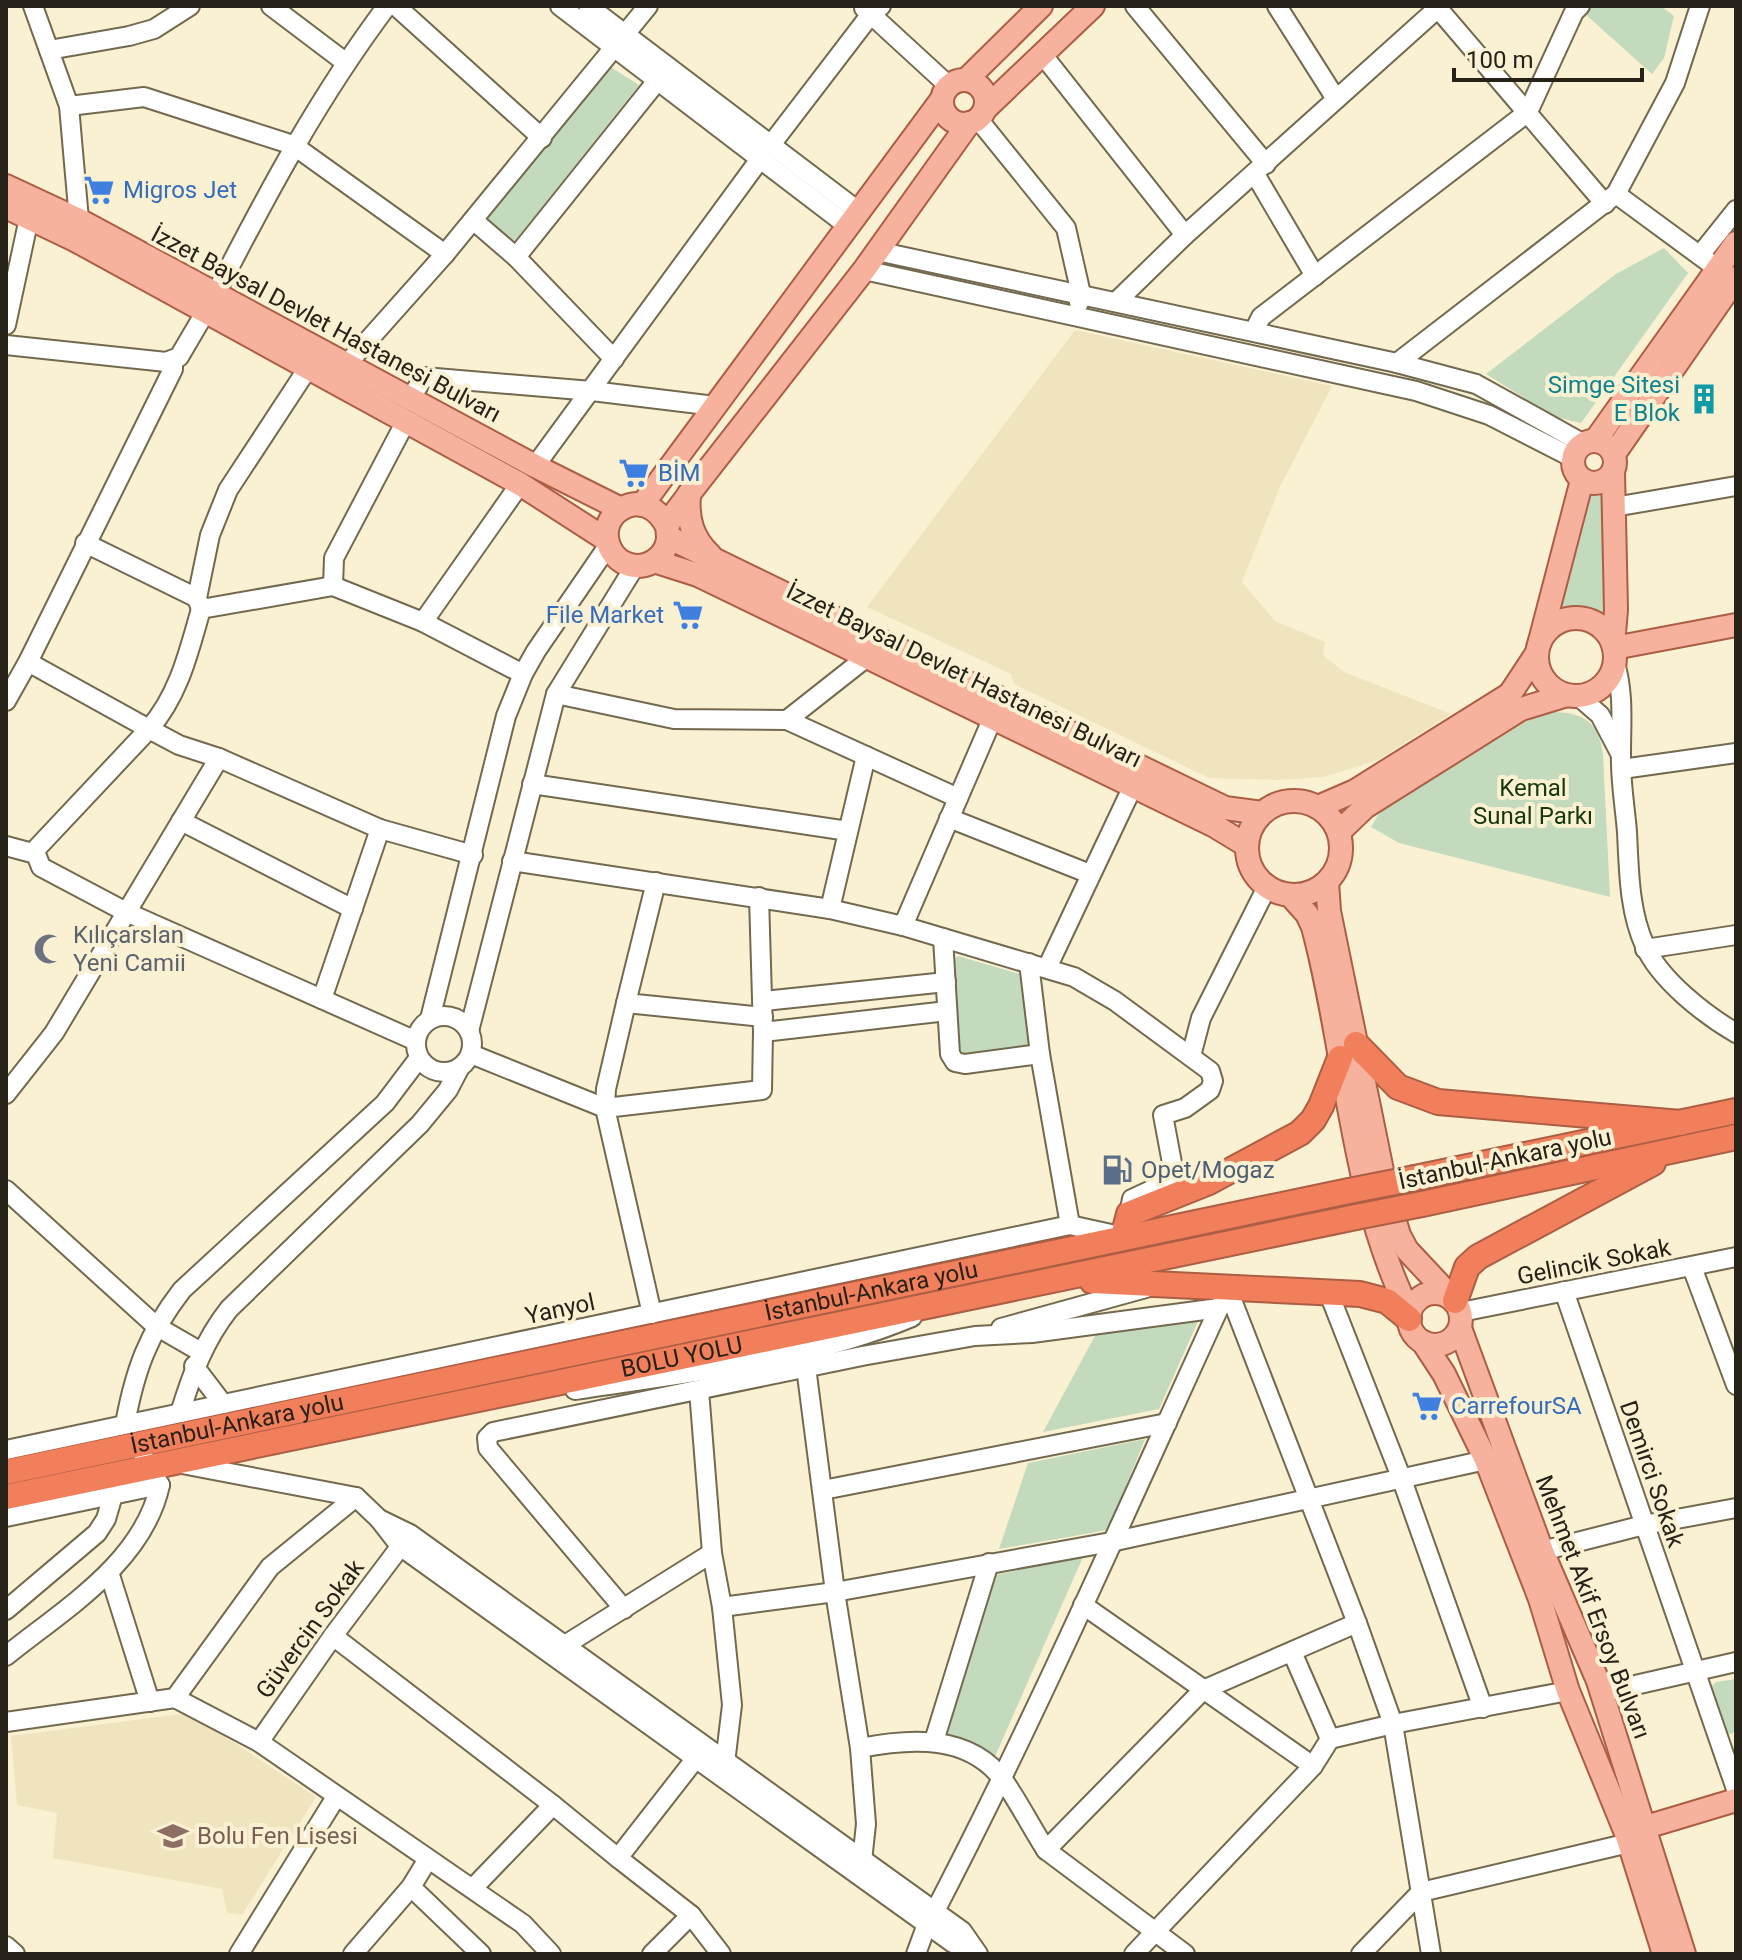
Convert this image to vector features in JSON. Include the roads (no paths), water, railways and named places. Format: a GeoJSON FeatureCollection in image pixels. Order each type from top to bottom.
{"type":"FeatureCollection","features":[{"type":"Feature","properties":{"kind":"highway"},"geometry":{"type":"LineString","coordinates":[[1126,1225],[1300,1133],[1313,1120],[1348,1051],[1398,1087],[1438,1102],[1681,1123]]}},
{"type":"Feature","properties":{"kind":"highway","name":"İstanbul-Ankara yolu"},"geometry":{"type":"LineString","coordinates":[[1358,1202],[1415,1178],[1736,1111]]}},
{"type":"Feature","properties":{"kind":"highway"},"geometry":{"type":"LineString","coordinates":[[1457,1310],[1467,1267],[1478,1257],[1680,1148],[1736,1137]]}},
{"type":"Feature","properties":{"kind":"highway","name":"İstanbul-Ankara yolu"},"geometry":{"type":"LineString","coordinates":[[6,1472],[1126,1225],[1358,1202],[1422,1204],[1680,1148]]}},
{"type":"Feature","properties":{"kind":"highway","name":"BOLU YOLU"},"geometry":{"type":"LineString","coordinates":[[6,1497],[1050,1279],[1358,1202]]}},
{"type":"Feature","properties":{"kind":"highway"},"geometry":{"type":"LineString","coordinates":[[1050,1279],[1164,1283],[1227,1297],[1328,1291],[1381,1298],[1409,1316]]}},
{"type":"Feature","properties":{"kind":"main road"},"geometry":{"type":"LineString","coordinates":[[1041,6],[952,88],[715,406],[632,507],[608,523],[607,543],[617,558],[644,564],[666,546],[668,532],[689,494],[977,117],[1093,6]]}},
{"type":"Feature","properties":{"kind":"main road"},"geometry":{"type":"LineString","coordinates":[[952,88],[981,88],[985,94],[977,117]]}},
{"type":"Feature","properties":{"kind":"main road"},"geometry":{"type":"LineString","coordinates":[[952,88],[943,107],[950,119],[958,123],[977,117]]}},
{"type":"Feature","properties":{"kind":"main road","name":"İzzet Baysal Devlet Hastanesi Bulvarı"},"geometry":{"type":"LineString","coordinates":[[6,186],[79,220],[211,302],[308,368],[632,507]]}},
{"type":"Feature","properties":{"kind":"main road","name":"İzzet Baysal Devlet Hastanesi Bulvarı"},"geometry":{"type":"LineString","coordinates":[[6,207],[347,364],[408,410],[607,543]]}},
{"type":"Feature","properties":{"kind":"main road"},"geometry":{"type":"LineString","coordinates":[[1718,267],[1613,463],[1599,483],[1582,480],[1574,470],[1584,448],[1718,267],[1736,243]]}},
{"type":"Feature","properties":{"kind":"main road"},"geometry":{"type":"LineString","coordinates":[[1339,832],[1365,807],[1521,709],[1589,694],[1603,685],[1614,652],[1616,610],[1613,463],[1606,445],[1584,448]]}},
{"type":"Feature","properties":{"kind":"main road"},"geometry":{"type":"LineString","coordinates":[[1572,696],[1548,684],[1541,675],[1538,648],[1582,480]]}},
{"type":"Feature","properties":{"kind":"main road"},"geometry":{"type":"LineString","coordinates":[[689,494],[688,516],[694,534],[716,562]]}},
{"type":"Feature","properties":{"kind":"main road"},"geometry":{"type":"LineString","coordinates":[[632,507],[656,511],[668,532]]}},
{"type":"Feature","properties":{"kind":"main road","name":"İzzet Baysal Devlet Hastanesi Bulvarı"},"geometry":{"type":"LineString","coordinates":[[668,532],[716,562],[997,707],[1133,786],[1246,845]]}},
{"type":"Feature","properties":{"kind":"main road","name":"İzzet Baysal Devlet Hastanesi Bulvarı"},"geometry":{"type":"LineString","coordinates":[[644,564],[698,575],[867,657],[997,707],[1225,808],[1262,813]]}},
{"type":"Feature","properties":{"kind":"main road"},"geometry":{"type":"LineString","coordinates":[[1318,807],[1355,791],[1510,694],[1553,625],[1574,618],[1585,619],[1600,626],[1614,652]]}},
{"type":"Feature","properties":{"kind":"main road"},"geometry":{"type":"LineString","coordinates":[[1614,652],[1736,625]]}},
{"type":"Feature","properties":{"kind":"main road"},"geometry":{"type":"LineString","coordinates":[[1291,800],[1318,807],[1327,813],[1339,832],[1342,854],[1339,864],[1327,882],[1310,893],[1290,895],[1267,887],[1254,873],[1247,855],[1246,845],[1251,827],[1262,813],[1281,802],[1291,800]]}},
{"type":"Feature","properties":{"kind":"main road"},"geometry":{"type":"LineString","coordinates":[[1290,895],[1311,921],[1348,1051],[1387,1195],[1399,1235],[1416,1263],[1457,1310],[1455,1337],[1445,1344],[1423,1342],[1411,1330],[1409,1316],[1358,1202],[1348,1051],[1327,882]]}},
{"type":"Feature","properties":{"kind":"main road"},"geometry":{"type":"LineString","coordinates":[[1409,1316],[1416,1301],[1427,1293],[1440,1293],[1457,1310]]}},
{"type":"Feature","properties":{"kind":"main road","name":"Mehmet Akif Ersoy Bulvarı"},"geometry":{"type":"LineString","coordinates":[[1457,1310],[1470,1359],[1542,1551],[1601,1690],[1684,1954]]}},
{"type":"Feature","properties":{"kind":"main road","name":"Mehmet Akif Ersoy Bulvarı"},"geometry":{"type":"LineString","coordinates":[[1423,1342],[1444,1374],[1486,1460],[1540,1599],[1568,1691],[1629,1843],[1664,1954]]}},
{"type":"Feature","properties":{"kind":"main road"},"geometry":{"type":"LineString","coordinates":[[1444,1374],[1452,1364],[1470,1359]]}},
{"type":"Feature","properties":{"kind":"main road"},"geometry":{"type":"LineString","coordinates":[[1646,1827],[1736,1800]]}},
{"type":"Feature","properties":{"kind":"street"},"geometry":{"type":"LineString","coordinates":[[33,6],[69,106],[79,220]]}},
{"type":"Feature","properties":{"kind":"street"},"geometry":{"type":"LineString","coordinates":[[49,50],[154,29],[190,6]]}},
{"type":"Feature","properties":{"kind":"street"},"geometry":{"type":"LineString","coordinates":[[271,6],[345,62]]}},
{"type":"Feature","properties":{"kind":"street"},"geometry":{"type":"LineString","coordinates":[[6,345],[166,362],[179,357],[293,145],[345,62],[387,6]]}},
{"type":"Feature","properties":{"kind":"street"},"geometry":{"type":"LineString","coordinates":[[396,6],[542,138]]}},
{"type":"Feature","properties":{"kind":"street"},"geometry":{"type":"LineString","coordinates":[[560,6],[618,40],[853,218]]}},
{"type":"Feature","properties":{"kind":"street"},"geometry":{"type":"LineString","coordinates":[[588,6],[657,81],[766,153]]}},
{"type":"Feature","properties":{"kind":"street"},"geometry":{"type":"LineString","coordinates":[[347,364],[445,254],[648,6]]}},
{"type":"Feature","properties":{"kind":"street"},"geometry":{"type":"LineString","coordinates":[[1135,6],[1261,169],[1315,276]]}},
{"type":"Feature","properties":{"kind":"street"},"geometry":{"type":"LineString","coordinates":[[1277,6],[1336,99]]}},
{"type":"Feature","properties":{"kind":"street"},"geometry":{"type":"LineString","coordinates":[[1254,331],[1261,317],[1528,112],[1574,12],[1580,6]]}},
{"type":"Feature","properties":{"kind":"street"},"geometry":{"type":"LineString","coordinates":[[1116,302],[1185,235],[1437,7],[1528,112],[1611,199],[1718,267],[1736,210]]}},
{"type":"Feature","properties":{"kind":"street"},"geometry":{"type":"LineString","coordinates":[[535,466],[871,9],[952,88]]}},
{"type":"Feature","properties":{"kind":"street"},"geometry":{"type":"LineString","coordinates":[[1397,363],[1611,199],[1675,83],[1695,9]]}},
{"type":"Feature","properties":{"kind":"street"},"geometry":{"type":"LineString","coordinates":[[1042,54],[1185,235]]}},
{"type":"Feature","properties":{"kind":"street"},"geometry":{"type":"LineString","coordinates":[[516,257],[657,81]]}},
{"type":"Feature","properties":{"kind":"street"},"geometry":{"type":"LineString","coordinates":[[69,106],[144,97],[293,145],[445,254]]}},
{"type":"Feature","properties":{"kind":"street"},"geometry":{"type":"LineString","coordinates":[[977,117],[1066,228],[1081,294],[1076,316]]}},
{"type":"Feature","properties":{"kind":"street"},"geometry":{"type":"LineString","coordinates":[[6,320],[29,218]]}},
{"type":"Feature","properties":{"kind":"street"},"geometry":{"type":"LineString","coordinates":[[473,220],[516,257],[614,359]]}},
{"type":"Feature","properties":{"kind":"street"},"geometry":{"type":"LineString","coordinates":[[870,260],[1081,294],[1397,363],[1476,384],[1584,448]]}},
{"type":"Feature","properties":{"kind":"street"},"geometry":{"type":"LineString","coordinates":[[870,260],[1076,316],[1430,395],[1584,448]]}},
{"type":"Feature","properties":{"kind":"street"},"geometry":{"type":"LineString","coordinates":[[6,701],[173,369],[173,361]]}},
{"type":"Feature","properties":{"kind":"street"},"geometry":{"type":"LineString","coordinates":[[308,368],[228,490],[210,535],[199,603],[182,672],[164,713],[42,842],[36,854],[41,867],[126,912],[322,999],[417,1050],[435,1071],[459,1069]]}},
{"type":"Feature","properties":{"kind":"street"},"geometry":{"type":"LineString","coordinates":[[333,586],[334,558],[424,377],[592,391],[715,406]]}},
{"type":"Feature","properties":{"kind":"street"},"geometry":{"type":"LineString","coordinates":[[423,622],[520,484]]}},
{"type":"Feature","properties":{"kind":"street"},"geometry":{"type":"LineString","coordinates":[[1614,507],[1736,486]]}},
{"type":"Feature","properties":{"kind":"street"},"geometry":{"type":"LineString","coordinates":[[85,543],[199,603],[333,586],[423,622],[523,674]]}},
{"type":"Feature","properties":{"kind":"street"},"geometry":{"type":"LineString","coordinates":[[430,1019],[506,716],[523,674],[607,543]]}},
{"type":"Feature","properties":{"kind":"street"},"geometry":{"type":"LineString","coordinates":[[469,1031],[556,694],[644,564]]}},
{"type":"Feature","properties":{"kind":"street"},"geometry":{"type":"LineString","coordinates":[[1614,652],[1622,688],[1621,762],[1631,894],[1645,949],[1684,994],[1708,1016],[1736,1033]]}},
{"type":"Feature","properties":{"kind":"street"},"geometry":{"type":"LineString","coordinates":[[787,720],[867,657]]}},
{"type":"Feature","properties":{"kind":"street"},"geometry":{"type":"LineString","coordinates":[[28,662],[179,745],[219,758],[380,829],[473,855]]}},
{"type":"Feature","properties":{"kind":"street"},"geometry":{"type":"LineString","coordinates":[[556,694],[674,719],[787,720],[958,798]]}},
{"type":"Feature","properties":{"kind":"street"},"geometry":{"type":"LineString","coordinates":[[1572,696],[1600,715],[1621,762]]}},
{"type":"Feature","properties":{"kind":"street"},"geometry":{"type":"LineString","coordinates":[[903,926],[997,707]]}},
{"type":"Feature","properties":{"kind":"street"},"geometry":{"type":"LineString","coordinates":[[1621,762],[1736,753]]}},
{"type":"Feature","properties":{"kind":"street"},"geometry":{"type":"LineString","coordinates":[[830,909],[866,756]]}},
{"type":"Feature","properties":{"kind":"street"},"geometry":{"type":"LineString","coordinates":[[6,1094],[54,1033],[219,758]]}},
{"type":"Feature","properties":{"kind":"street"},"geometry":{"type":"LineString","coordinates":[[532,784],[848,831]]}},
{"type":"Feature","properties":{"kind":"street"},"geometry":{"type":"LineString","coordinates":[[1070,1225],[1040,1054],[1038,965],[1090,874],[1133,786]]}},
{"type":"Feature","properties":{"kind":"street"},"geometry":{"type":"LineString","coordinates":[[949,818],[1090,874]]}},
{"type":"Feature","properties":{"kind":"street"},"geometry":{"type":"LineString","coordinates":[[181,821],[353,909]]}},
{"type":"Feature","properties":{"kind":"street"},"geometry":{"type":"LineString","coordinates":[[322,999],[380,829]]}},
{"type":"Feature","properties":{"kind":"street"},"geometry":{"type":"LineString","coordinates":[[6,846],[36,854]]}},
{"type":"Feature","properties":{"kind":"street"},"geometry":{"type":"LineString","coordinates":[[512,861],[830,909],[903,926],[1038,965],[1074,977],[1115,1001],[1210,1071],[1213,1081],[1210,1090],[1199,1099],[1185,1108],[1163,1115],[1175,1179],[1132,1199],[1126,1225]]}},
{"type":"Feature","properties":{"kind":"street"},"geometry":{"type":"LineString","coordinates":[[652,1314],[605,1108],[606,1089],[656,882]]}},
{"type":"Feature","properties":{"kind":"street"},"geometry":{"type":"LineString","coordinates":[[1191,1056],[1201,1018],[1267,887]]}},
{"type":"Feature","properties":{"kind":"street"},"geometry":{"type":"LineString","coordinates":[[471,1054],[605,1108],[762,1090],[759,897]]}},
{"type":"Feature","properties":{"kind":"street"},"geometry":{"type":"LineString","coordinates":[[1645,949],[1736,935]]}},
{"type":"Feature","properties":{"kind":"street"},"geometry":{"type":"LineString","coordinates":[[943,938],[950,1054],[955,1062],[965,1064],[1040,1054]]}},
{"type":"Feature","properties":{"kind":"street"},"geometry":{"type":"LineString","coordinates":[[763,1017],[946,982]]}},
{"type":"Feature","properties":{"kind":"street"},"geometry":{"type":"LineString","coordinates":[[626,1003],[763,1017],[947,1011]]}},
{"type":"Feature","properties":{"kind":"street"},"geometry":{"type":"LineString","coordinates":[[125,1424],[137,1370],[156,1326],[182,1290],[385,1103],[417,1050],[423,1025],[430,1019],[450,1016],[459,1020],[469,1031],[473,1044],[471,1054],[448,1090],[420,1124],[229,1309],[198,1359],[180,1413]]}},
{"type":"Feature","properties":{"kind":"street"},"geometry":{"type":"LineString","coordinates":[[6,1190],[156,1326],[198,1359],[223,1404]]}},
{"type":"Feature","properties":{"kind":"street","name":"Yanyol"},"geometry":{"type":"LineString","coordinates":[[6,1450],[1070,1225],[1126,1225]]}},
{"type":"Feature","properties":{"kind":"street","name":"Gelincik Sokak"},"geometry":{"type":"LineString","coordinates":[[1457,1310],[1736,1257]]}},
{"type":"Feature","properties":{"kind":"street"},"geometry":{"type":"LineString","coordinates":[[1692,1267],[1736,1385]]}},
{"type":"Feature","properties":{"kind":"street"},"geometry":{"type":"LineString","coordinates":[[975,1336],[1164,1283]]}},
{"type":"Feature","properties":{"kind":"street"},"geometry":{"type":"LineString","coordinates":[[1328,1291],[1401,1477],[1483,1708]]}},
{"type":"Feature","properties":{"kind":"street","name":"Demirci Sokak"},"geometry":{"type":"LineString","coordinates":[[1564,1291],[1736,1789]]}},
{"type":"Feature","properties":{"kind":"street"},"geometry":{"type":"LineString","coordinates":[[624,1609],[488,1448],[487,1438],[493,1432],[862,1356],[975,1336],[1032,1333],[1227,1297]]}},
{"type":"Feature","properties":{"kind":"street"},"geometry":{"type":"LineString","coordinates":[[916,1954],[930,1918],[1003,1780],[1227,1297]]}},
{"type":"Feature","properties":{"kind":"street"},"geometry":{"type":"LineString","coordinates":[[1227,1297],[1357,1623],[1393,1724],[1431,1954]]}},
{"type":"Feature","properties":{"kind":"street"},"geometry":{"type":"LineString","coordinates":[[143,1457],[698,1371],[775,1356],[869,1335],[957,1298]]}},
{"type":"Feature","properties":{"kind":"street"},"geometry":{"type":"LineString","coordinates":[[862,1356],[869,1335]]}},
{"type":"Feature","properties":{"kind":"street"},"geometry":{"type":"LineString","coordinates":[[775,1356],[806,1367]]}},
{"type":"Feature","properties":{"kind":"street"},"geometry":{"type":"LineString","coordinates":[[806,1367],[835,1592],[860,1748],[866,1824],[862,1861]]}},
{"type":"Feature","properties":{"kind":"street"},"geometry":{"type":"LineString","coordinates":[[699,1390],[712,1553],[722,1607],[732,1705],[725,1763]]}},
{"type":"Feature","properties":{"kind":"street"},"geometry":{"type":"LineString","coordinates":[[823,1490],[1167,1423]]}},
{"type":"Feature","properties":{"kind":"street"},"geometry":{"type":"LineString","coordinates":[[6,1656],[109,1572],[134,1542],[150,1517],[160,1485],[143,1457]]}},
{"type":"Feature","properties":{"kind":"street"},"geometry":{"type":"LineString","coordinates":[[143,1457],[356,1497],[405,1540],[696,1758],[930,1918]]}},
{"type":"Feature","properties":{"kind":"street"},"geometry":{"type":"LineString","coordinates":[[722,1607],[835,1592],[1111,1542],[1486,1460]]}},
{"type":"Feature","properties":{"kind":"street"},"geometry":{"type":"LineString","coordinates":[[6,1517],[160,1485]]}},
{"type":"Feature","properties":{"kind":"street"},"geometry":{"type":"LineString","coordinates":[[6,1610],[97,1533],[106,1519],[113,1495]]}},
{"type":"Feature","properties":{"kind":"street"},"geometry":{"type":"LineString","coordinates":[[175,1698],[270,1567],[356,1497]]}},
{"type":"Feature","properties":{"kind":"street"},"geometry":{"type":"LineString","coordinates":[[1542,1551],[1644,1525],[1736,1508]]}},
{"type":"Feature","properties":{"kind":"street"},"geometry":{"type":"LineString","coordinates":[[405,1540],[565,1645],[862,1861],[930,1918],[953,1943],[977,1954]]}},
{"type":"Feature","properties":{"kind":"street","name":"Güvercin Sokak"},"geometry":{"type":"LineString","coordinates":[[259,1742],[405,1540]]}},
{"type":"Feature","properties":{"kind":"street"},"geometry":{"type":"LineString","coordinates":[[565,1645],[712,1553]]}},
{"type":"Feature","properties":{"kind":"street"},"geometry":{"type":"LineString","coordinates":[[934,1741],[989,1563]]}},
{"type":"Feature","properties":{"kind":"street"},"geometry":{"type":"LineString","coordinates":[[109,1572],[150,1702]]}},
{"type":"Feature","properties":{"kind":"street"},"geometry":{"type":"LineString","coordinates":[[1083,1605],[1313,1766]]}},
{"type":"Feature","properties":{"kind":"street"},"geometry":{"type":"LineString","coordinates":[[1046,1850],[1203,1690],[1357,1623]]}},
{"type":"Feature","properties":{"kind":"street"},"geometry":{"type":"LineString","coordinates":[[333,1636],[691,1915],[721,1954]]}},
{"type":"Feature","properties":{"kind":"street"},"geometry":{"type":"LineString","coordinates":[[1292,1652],[1330,1739]]}},
{"type":"Feature","properties":{"kind":"street"},"geometry":{"type":"LineString","coordinates":[[1601,1690],[1736,1662]]}},
{"type":"Feature","properties":{"kind":"street"},"geometry":{"type":"LineString","coordinates":[[1134,1954],[1313,1766],[1330,1739],[1568,1691]]}},
{"type":"Feature","properties":{"kind":"street"},"geometry":{"type":"LineString","coordinates":[[6,1722],[175,1698],[259,1742],[523,1924],[551,1954]]}},
{"type":"Feature","properties":{"kind":"street"},"geometry":{"type":"LineString","coordinates":[[860,1748],[888,1742],[934,1741],[955,1746],[990,1765],[1003,1780],[1046,1850],[1185,1954]]}},
{"type":"Feature","properties":{"kind":"street"},"geometry":{"type":"LineString","coordinates":[[618,1858],[696,1758]]}},
{"type":"Feature","properties":{"kind":"street"},"geometry":{"type":"LineString","coordinates":[[239,1954],[336,1797]]}},
{"type":"Feature","properties":{"kind":"street"},"geometry":{"type":"LineString","coordinates":[[473,1888],[553,1805]]}},
{"type":"Feature","properties":{"kind":"street"},"geometry":{"type":"LineString","coordinates":[[1361,1954],[1421,1892],[1629,1843]]}},
{"type":"Feature","properties":{"kind":"street"},"geometry":{"type":"LineString","coordinates":[[353,1954],[411,1887],[428,1859]]}},
{"type":"Feature","properties":{"kind":"street"},"geometry":{"type":"LineString","coordinates":[[411,1887],[481,1954]]}},
{"type":"Feature","properties":{"kind":"street"},"geometry":{"type":"LineString","coordinates":[[652,1954],[691,1915]]}},
{"type":"Feature","properties":{"kind":"street"},"geometry":{"type":"LineString","coordinates":[[6,1946],[15,1954]]}},
{"type":"Feature","properties":{"kind":"place","name":"Migros Jet"},"geometry":{"type":"Point","coordinates":[99,190]}},
{"type":"Feature","properties":{"kind":"place","name":"Simge Sitesi E Blok"},"geometry":{"type":"Point","coordinates":[1704,399]}},
{"type":"Feature","properties":{"kind":"place","name":"BİM"},"geometry":{"type":"Point","coordinates":[634,473]}},
{"type":"Feature","properties":{"kind":"place","name":"File Market"},"geometry":{"type":"Point","coordinates":[688,615]}},
{"type":"Feature","properties":{"kind":"place","name":"Kılıçarslan Yeni Camii"},"geometry":{"type":"Point","coordinates":[49,949]}},
{"type":"Feature","properties":{"kind":"place","name":"Opet/Mogaz"},"geometry":{"type":"Point","coordinates":[1117,1170]}},
{"type":"Feature","properties":{"kind":"place","name":"CarrefourSA"},"geometry":{"type":"Point","coordinates":[1427,1406]}},
{"type":"Feature","properties":{"kind":"place","name":"Bolu Fen Lisesi"},"geometry":{"type":"Point","coordinates":[173,1836]}},
{"type":"Feature","properties":{"kind":"park label","name":"Kemal Sunal Parkı"},"geometry":{"type":"Point","coordinates":[1533,802]}}]}
